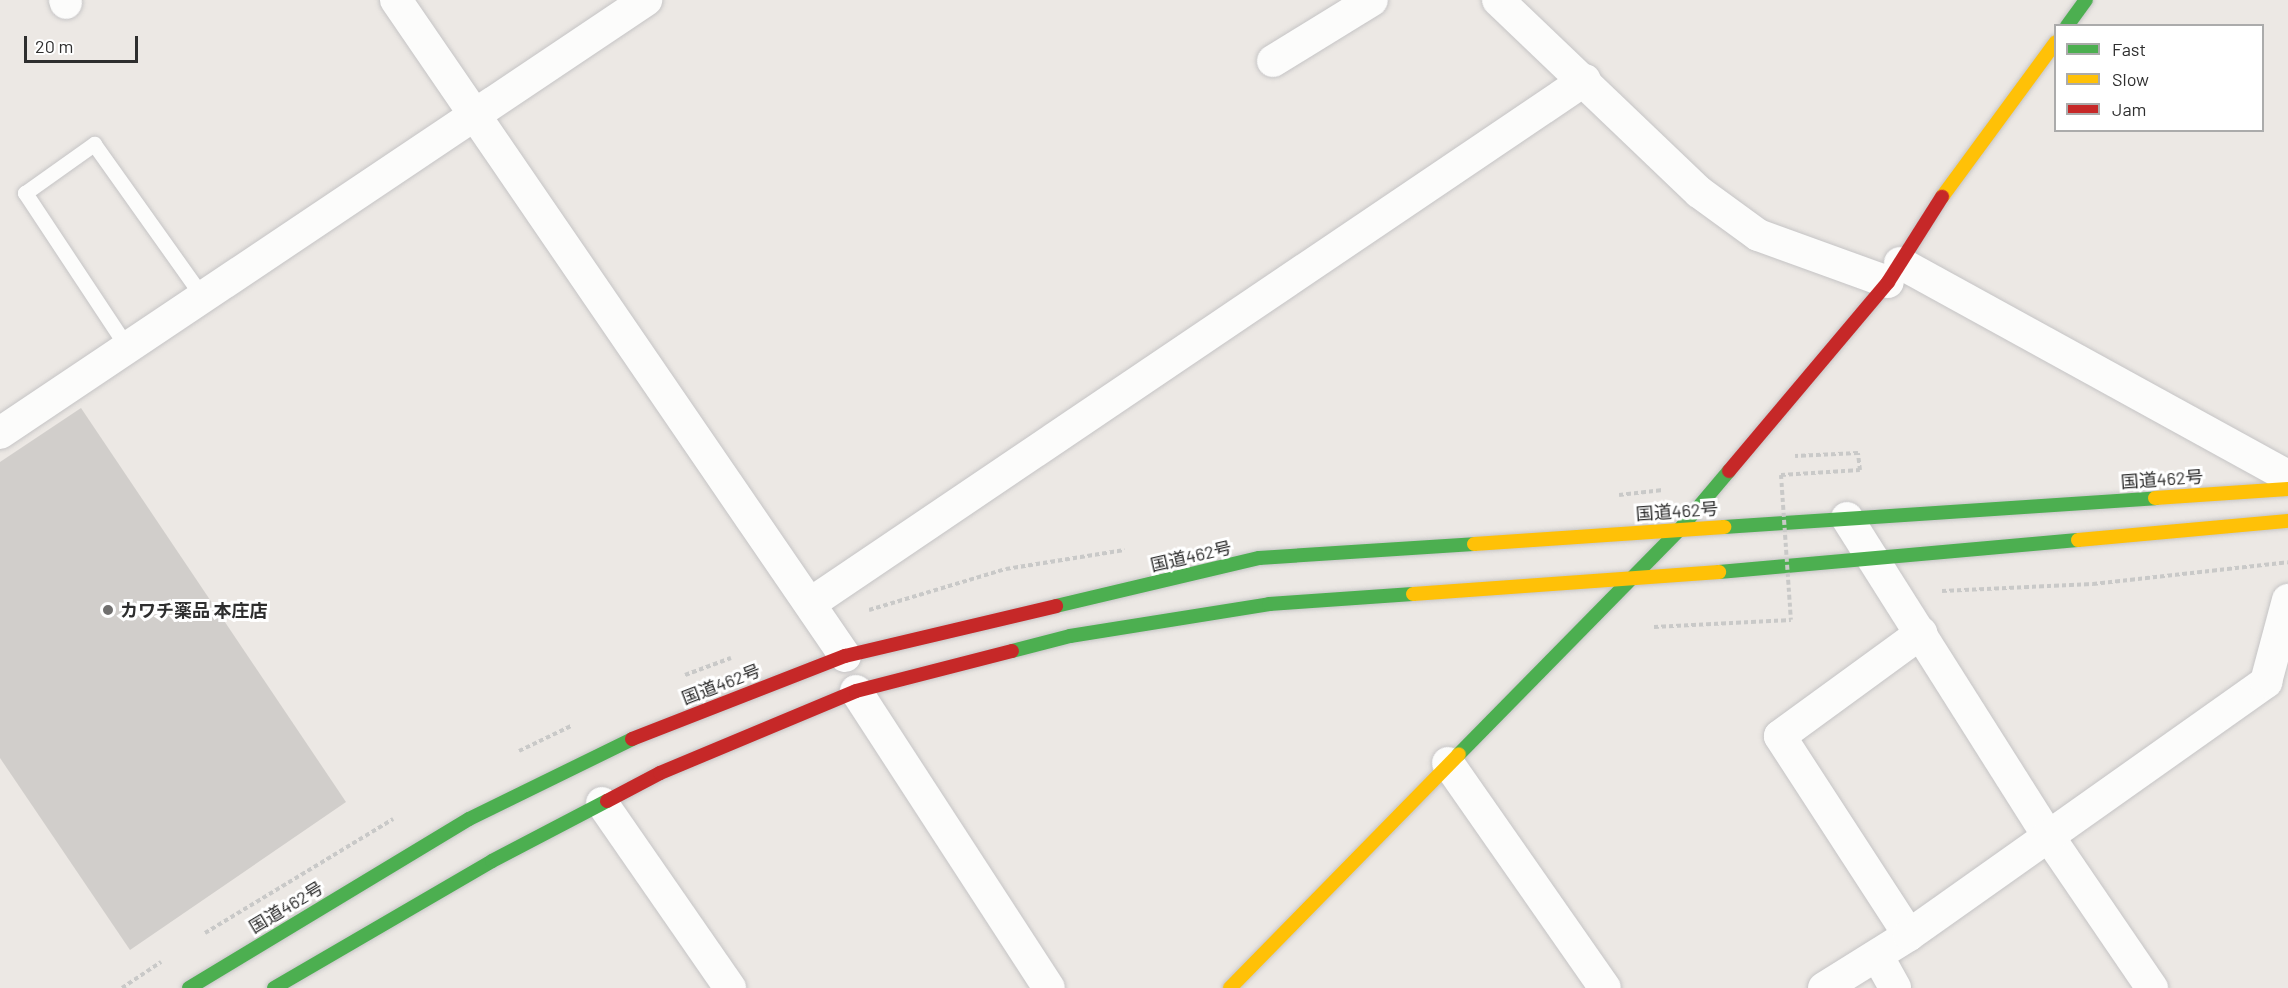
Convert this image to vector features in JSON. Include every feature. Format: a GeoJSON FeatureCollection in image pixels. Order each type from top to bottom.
{"type":"FeatureCollection","features":[{"type":"Feature","properties":{"kind":"main road"},"geometry":{"type":"LineString","coordinates":[[2068,24],[2086,0]]}},
{"type":"Feature","properties":{"kind":"main road"},"geometry":{"type":"LineString","coordinates":[[1230,988],[1448,763],[1632,580],[1680,528],[1894,272],[1930,213],[2054,43]]}},
{"type":"Feature","properties":{"kind":"main road","name":"国道462号"},"geometry":{"type":"LineString","coordinates":[[189,988],[469,819],[651,730],[845,656],[1259,558],[2288,489]]}},
{"type":"Feature","properties":{"kind":"main road"},"geometry":{"type":"LineString","coordinates":[[274,988],[481,867],[660,773],[856,691],[1070,636],[1269,604],[1632,580],[2288,521]]}},
{"type":"Feature","properties":{"kind":"street"},"geometry":{"type":"LineString","coordinates":[[396,0],[811,603],[845,656]]}},
{"type":"Feature","properties":{"kind":"street"},"geometry":{"type":"LineString","coordinates":[[1273,61],[1372,0]]}},
{"type":"Feature","properties":{"kind":"street"},"geometry":{"type":"LineString","coordinates":[[1498,0],[1585,80],[1699,192],[1758,235],[1894,272],[2288,476]]}},
{"type":"Feature","properties":{"kind":"street"},"geometry":{"type":"LineString","coordinates":[[0,433],[127,347],[204,299],[476,115],[627,5]]}},
{"type":"Feature","properties":{"kind":"street"},"geometry":{"type":"LineString","coordinates":[[811,603],[1585,80]]}},
{"type":"Feature","properties":{"kind":"street"},"geometry":{"type":"LineString","coordinates":[[1847,518],[2049,837],[2151,988]]}},
{"type":"Feature","properties":{"kind":"street"},"geometry":{"type":"LineString","coordinates":[[1824,988],[1878,957],[2265,682],[2288,600]]}},
{"type":"Feature","properties":{"kind":"street"},"geometry":{"type":"LineString","coordinates":[[1909,935],[1780,736],[1921,633]]}},
{"type":"Feature","properties":{"kind":"street"},"geometry":{"type":"LineString","coordinates":[[856,691],[1049,988]]}},
{"type":"Feature","properties":{"kind":"street"},"geometry":{"type":"LineString","coordinates":[[1448,763],[1605,988]]}},
{"type":"Feature","properties":{"kind":"street"},"geometry":{"type":"LineString","coordinates":[[602,803],[730,988]]}},
{"type":"Feature","properties":{"kind":"street"},"geometry":{"type":"LineString","coordinates":[[1878,957],[1895,988]]}},
{"type":"Feature","properties":{"kind":"lane"},"geometry":{"type":"LineString","coordinates":[[127,347],[25,193],[94,144],[204,299]]}},
{"type":"Feature","properties":{"kind":"path"},"geometry":{"type":"LineString","coordinates":[[1654,627],[1791,620],[1781,474],[1860,470],[1858,453],[1795,456]]}},
{"type":"Feature","properties":{"kind":"path"},"geometry":{"type":"LineString","coordinates":[[1897,594],[2093,584],[2288,562]]}},
{"type":"Feature","properties":{"kind":"path"},"geometry":{"type":"LineString","coordinates":[[1778,603],[1802,601]]}},
{"type":"Feature","properties":{"kind":"building","name":"カワチ薬品 本庄店"},"geometry":{"type":"Polygon","coordinates":[[[81,408],[346,802],[130,950],[0,758],[0,462],[81,408]]]}},
{"type":"Feature","properties":{"kind":"traffic: fast"},"geometry":{"type":"LineString","coordinates":[[2068,24],[2086,0]]}},
{"type":"Feature","properties":{"kind":"traffic: fast"},"geometry":{"type":"LineString","coordinates":[[1459,754],[1680,529],[1729,471]]}},
{"type":"Feature","properties":{"kind":"traffic: fast"},"geometry":{"type":"LineString","coordinates":[[1724,527],[2155,498]]}},
{"type":"Feature","properties":{"kind":"traffic: fast"},"geometry":{"type":"LineString","coordinates":[[1719,572],[2078,540]]}},
{"type":"Feature","properties":{"kind":"traffic: fast"},"geometry":{"type":"LineString","coordinates":[[1056,606],[1259,558],[1474,544]]}},
{"type":"Feature","properties":{"kind":"traffic: fast"},"geometry":{"type":"LineString","coordinates":[[1012,651],[1070,636],[1269,604],[1413,594]]}},
{"type":"Feature","properties":{"kind":"traffic: fast"},"geometry":{"type":"LineString","coordinates":[[189,988],[469,819],[632,739]]}},
{"type":"Feature","properties":{"kind":"traffic: fast"},"geometry":{"type":"LineString","coordinates":[[274,988],[492,861],[607,801]]}},
{"type":"Feature","properties":{"kind":"traffic: slow"},"geometry":{"type":"LineString","coordinates":[[1942,197],[2054,45]]}},
{"type":"Feature","properties":{"kind":"traffic: slow"},"geometry":{"type":"LineString","coordinates":[[2155,498],[2288,489]]}},
{"type":"Feature","properties":{"kind":"traffic: slow"},"geometry":{"type":"LineString","coordinates":[[2078,540],[2288,521]]}},
{"type":"Feature","properties":{"kind":"traffic: slow"},"geometry":{"type":"LineString","coordinates":[[1474,544],[1724,527]]}},
{"type":"Feature","properties":{"kind":"traffic: slow"},"geometry":{"type":"LineString","coordinates":[[1413,594],[1719,572]]}},
{"type":"Feature","properties":{"kind":"traffic: slow"},"geometry":{"type":"LineString","coordinates":[[1230,988],[1459,754]]}},
{"type":"Feature","properties":{"kind":"traffic: jam"},"geometry":{"type":"LineString","coordinates":[[1729,471],[1888,282],[1942,197]]}},
{"type":"Feature","properties":{"kind":"traffic: jam"},"geometry":{"type":"LineString","coordinates":[[632,739],[845,656],[1056,606]]}},
{"type":"Feature","properties":{"kind":"traffic: jam"},"geometry":{"type":"LineString","coordinates":[[607,801],[660,773],[856,691],[1012,651]]}},
{"type":"Feature","properties":{"kind":"place","name":"カワチ薬品 本庄店"},"geometry":{"type":"Point","coordinates":[108,610]}}]}
